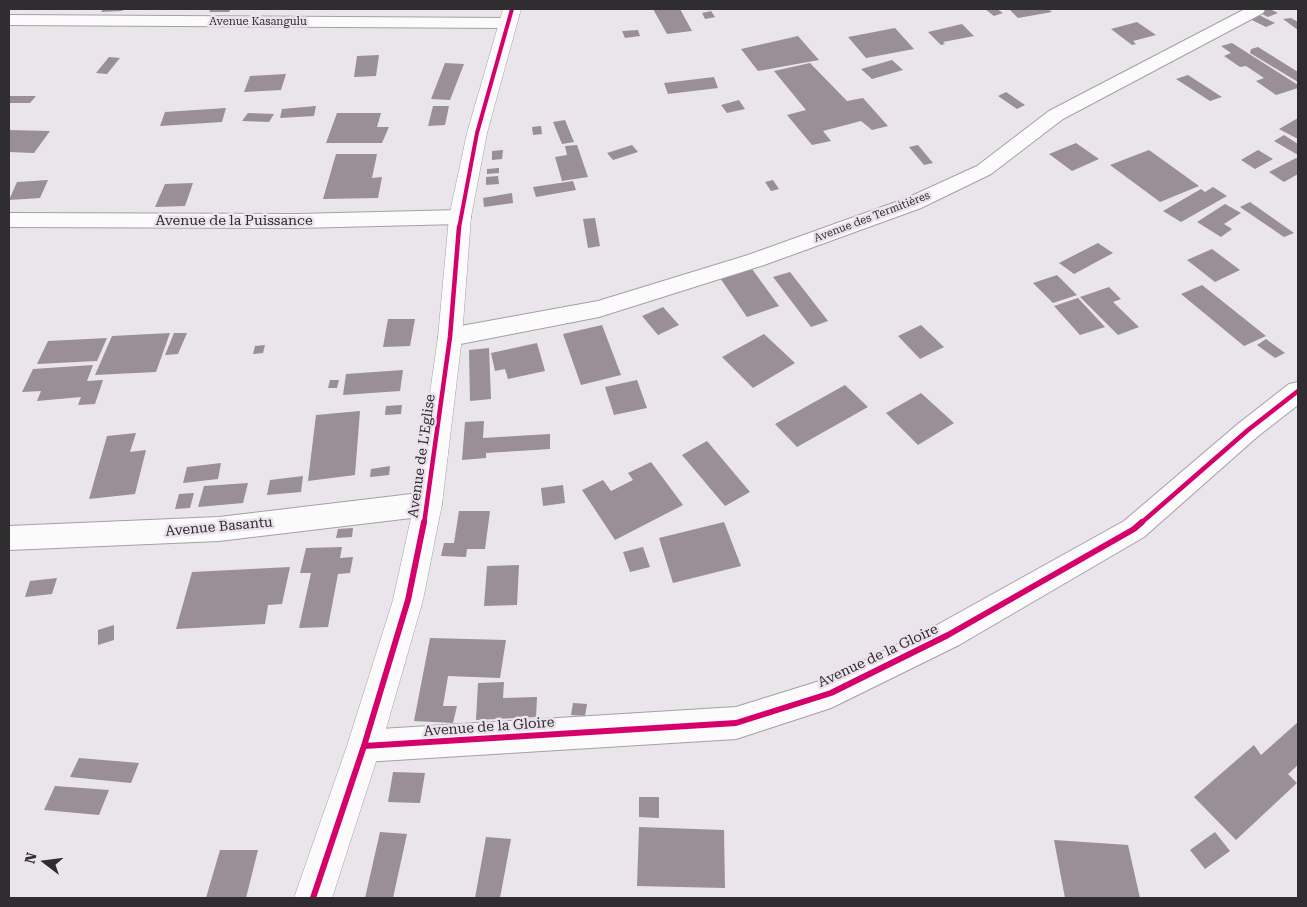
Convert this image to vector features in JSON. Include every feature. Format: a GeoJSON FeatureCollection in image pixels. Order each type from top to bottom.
{"type":"FeatureCollection","features":[{"type":"Feature","properties":{"kind":"street","name":"Avenue des Termitières"},"geometry":{"type":"LineString","coordinates":[[450,337],[599,309],[756,260],[914,203],[984,170],[1056,115],[1257,9]]}},
{"type":"Feature","properties":{"kind":"street","name":"Avenue Kasangulu"},"geometry":{"type":"LineString","coordinates":[[9,20],[137,15],[510,16]]}},
{"type":"Feature","properties":{"kind":"street","name":"Avenue de L'Eglise"},"geometry":{"type":"LineString","coordinates":[[313,898],[364,746],[408,600],[428,504],[450,337],[460,217],[477,133],[510,16]]}},
{"type":"Feature","properties":{"kind":"street","name":"Avenue de la Puissance"},"geometry":{"type":"LineString","coordinates":[[9,220],[297,221],[460,217]]}},
{"type":"Feature","properties":{"kind":"street","name":"Avenue de la Gloire"},"geometry":{"type":"LineString","coordinates":[[364,746],[736,723],[831,692],[948,635],[1134,528],[1248,430],[1298,392]]}},
{"type":"Feature","properties":{"kind":"street","name":"Avenue Basantu"},"geometry":{"type":"LineString","coordinates":[[9,538],[219,529],[428,504]]}},
{"type":"Feature","properties":{"kind":"building"},"geometry":{"type":"Polygon","coordinates":[[[103,9],[124,9],[122,11],[101,12],[103,9]]]}},
{"type":"Feature","properties":{"kind":"building"},"geometry":{"type":"Polygon","coordinates":[[[211,9],[231,9],[229,12],[209,12],[211,9]]]}},
{"type":"Feature","properties":{"kind":"building"},"geometry":{"type":"Polygon","coordinates":[[[653,9],[680,9],[692,31],[667,34],[653,9]]]}},
{"type":"Feature","properties":{"kind":"building"},"geometry":{"type":"Polygon","coordinates":[[[985,9],[997,9],[1003,13],[994,16],[985,9]]]}},
{"type":"Feature","properties":{"kind":"building"},"geometry":{"type":"Polygon","coordinates":[[[1009,9],[1048,9],[1052,12],[1018,18],[1009,9]]]}},
{"type":"Feature","properties":{"kind":"building"},"geometry":{"type":"Polygon","coordinates":[[[1265,9],[1278,13],[1268,17],[1258,12],[1265,9]]]}},
{"type":"Feature","properties":{"kind":"building"},"geometry":{"type":"Polygon","coordinates":[[[711,11],[715,17],[705,19],[702,13],[711,11]]]}},
{"type":"Feature","properties":{"kind":"building"},"geometry":{"type":"Polygon","coordinates":[[[1259,15],[1275,23],[1266,27],[1250,19],[1259,15]]]}},
{"type":"Feature","properties":{"kind":"building"},"geometry":{"type":"Polygon","coordinates":[[[1291,18],[1298,22],[1298,30],[1283,19],[1291,18]]]}},
{"type":"Feature","properties":{"kind":"building"},"geometry":{"type":"Polygon","coordinates":[[[1137,22],[1156,35],[1133,41],[1136,44],[1132,45],[1111,29],[1137,22]]]}},
{"type":"Feature","properties":{"kind":"building"},"geometry":{"type":"Polygon","coordinates":[[[962,24],[974,36],[943,42],[945,44],[941,45],[928,32],[962,24]]]}},
{"type":"Feature","properties":{"kind":"building"},"geometry":{"type":"Polygon","coordinates":[[[895,28],[914,49],[866,58],[848,37],[895,28]]]}},
{"type":"Feature","properties":{"kind":"building"},"geometry":{"type":"Polygon","coordinates":[[[638,30],[640,36],[625,38],[622,31],[638,30]]]}},
{"type":"Feature","properties":{"kind":"building"},"geometry":{"type":"Polygon","coordinates":[[[798,36],[819,60],[758,71],[741,49],[798,36]]]}},
{"type":"Feature","properties":{"kind":"building"},"geometry":{"type":"Polygon","coordinates":[[[1232,43],[1298,85],[1298,88],[1276,95],[1256,81],[1264,78],[1246,66],[1240,67],[1224,56],[1231,53],[1221,46],[1232,43]]]}},
{"type":"Feature","properties":{"kind":"building"},"geometry":{"type":"Polygon","coordinates":[[[1258,47],[1298,72],[1298,82],[1250,53],[1251,49],[1258,47]]]}},
{"type":"Feature","properties":{"kind":"building"},"geometry":{"type":"Polygon","coordinates":[[[379,55],[376,76],[354,77],[357,56],[379,55]]]}},
{"type":"Feature","properties":{"kind":"building"},"geometry":{"type":"Polygon","coordinates":[[[109,57],[120,58],[107,74],[96,73],[109,57]]]}},
{"type":"Feature","properties":{"kind":"building"},"geometry":{"type":"Polygon","coordinates":[[[892,60],[903,70],[872,79],[861,69],[892,60]]]}},
{"type":"Feature","properties":{"kind":"building"},"geometry":{"type":"Polygon","coordinates":[[[445,63],[464,64],[450,100],[431,99],[445,63]]]}},
{"type":"Feature","properties":{"kind":"building"},"geometry":{"type":"Polygon","coordinates":[[[810,63],[847,101],[863,98],[888,126],[872,130],[861,121],[823,131],[831,141],[812,145],[787,115],[806,110],[774,71],[810,63]]]}},
{"type":"Feature","properties":{"kind":"building"},"geometry":{"type":"Polygon","coordinates":[[[286,74],[281,90],[244,92],[250,76],[286,74]]]}},
{"type":"Feature","properties":{"kind":"building"},"geometry":{"type":"Polygon","coordinates":[[[1188,75],[1222,97],[1210,101],[1176,79],[1188,75]]]}},
{"type":"Feature","properties":{"kind":"building"},"geometry":{"type":"Polygon","coordinates":[[[714,77],[718,88],[668,94],[664,83],[714,77]]]}},
{"type":"Feature","properties":{"kind":"building"},"geometry":{"type":"Polygon","coordinates":[[[1006,92],[1025,105],[1017,109],[998,96],[1006,92]]]}},
{"type":"Feature","properties":{"kind":"building"},"geometry":{"type":"Polygon","coordinates":[[[9,96],[36,96],[30,103],[9,103],[9,96]]]}},
{"type":"Feature","properties":{"kind":"building"},"geometry":{"type":"Polygon","coordinates":[[[739,100],[745,109],[727,113],[721,105],[739,100]]]}},
{"type":"Feature","properties":{"kind":"building"},"geometry":{"type":"Polygon","coordinates":[[[316,106],[314,116],[280,118],[282,109],[316,106]]]}},
{"type":"Feature","properties":{"kind":"building"},"geometry":{"type":"Polygon","coordinates":[[[433,106],[449,106],[445,125],[428,126],[433,106]]]}},
{"type":"Feature","properties":{"kind":"building"},"geometry":{"type":"Polygon","coordinates":[[[226,108],[222,122],[160,126],[165,112],[226,108]]]}},
{"type":"Feature","properties":{"kind":"building"},"geometry":{"type":"Polygon","coordinates":[[[248,113],[274,114],[269,122],[242,121],[248,113]]]}},
{"type":"Feature","properties":{"kind":"building"},"geometry":{"type":"Polygon","coordinates":[[[337,113],[381,113],[377,127],[389,127],[382,143],[326,143],[337,113]]]}},
{"type":"Feature","properties":{"kind":"building"},"geometry":{"type":"Polygon","coordinates":[[[1298,118],[1298,139],[1279,129],[1298,118]]]}},
{"type":"Feature","properties":{"kind":"building"},"geometry":{"type":"Polygon","coordinates":[[[565,120],[574,142],[562,144],[553,122],[565,120]]]}},
{"type":"Feature","properties":{"kind":"building"},"geometry":{"type":"Polygon","coordinates":[[[541,126],[542,134],[533,135],[532,127],[541,126]]]}},
{"type":"Feature","properties":{"kind":"building"},"geometry":{"type":"Polygon","coordinates":[[[9,130],[50,131],[34,153],[9,152],[9,130]]]}},
{"type":"Feature","properties":{"kind":"building"},"geometry":{"type":"Polygon","coordinates":[[[1284,135],[1298,144],[1298,155],[1274,141],[1284,135]]]}},
{"type":"Feature","properties":{"kind":"building"},"geometry":{"type":"Polygon","coordinates":[[[1076,143],[1099,159],[1072,171],[1049,154],[1076,143]]]}},
{"type":"Feature","properties":{"kind":"building"},"geometry":{"type":"Polygon","coordinates":[[[577,145],[588,177],[562,181],[555,157],[567,155],[565,146],[577,145]]]}},
{"type":"Feature","properties":{"kind":"building"},"geometry":{"type":"Polygon","coordinates":[[[632,145],[638,152],[613,160],[607,153],[632,145]]]}},
{"type":"Feature","properties":{"kind":"building"},"geometry":{"type":"Polygon","coordinates":[[[918,145],[933,163],[924,165],[909,147],[918,145]]]}},
{"type":"Feature","properties":{"kind":"building"},"geometry":{"type":"Polygon","coordinates":[[[503,150],[502,159],[492,160],[492,151],[503,150]]]}},
{"type":"Feature","properties":{"kind":"building"},"geometry":{"type":"Polygon","coordinates":[[[1149,150],[1199,186],[1160,202],[1110,165],[1149,150]]]}},
{"type":"Feature","properties":{"kind":"building"},"geometry":{"type":"Polygon","coordinates":[[[1258,150],[1273,159],[1255,169],[1241,160],[1258,150]]]}},
{"type":"Feature","properties":{"kind":"building"},"geometry":{"type":"Polygon","coordinates":[[[336,154],[377,154],[372,178],[382,177],[378,198],[323,199],[336,154]]]}},
{"type":"Feature","properties":{"kind":"building"},"geometry":{"type":"Polygon","coordinates":[[[1296,158],[1298,159],[1298,174],[1284,182],[1269,172],[1296,158]]]}},
{"type":"Feature","properties":{"kind":"building"},"geometry":{"type":"Polygon","coordinates":[[[499,168],[499,173],[487,174],[487,169],[499,168]]]}},
{"type":"Feature","properties":{"kind":"building"},"geometry":{"type":"Polygon","coordinates":[[[498,176],[499,184],[486,185],[486,177],[498,176]]]}},
{"type":"Feature","properties":{"kind":"building"},"geometry":{"type":"Polygon","coordinates":[[[48,180],[40,198],[9,200],[17,182],[48,180]]]}},
{"type":"Feature","properties":{"kind":"building"},"geometry":{"type":"Polygon","coordinates":[[[773,180],[779,189],[771,191],[765,182],[773,180]]]}},
{"type":"Feature","properties":{"kind":"building"},"geometry":{"type":"Polygon","coordinates":[[[573,181],[576,190],[536,197],[533,187],[573,181]]]}},
{"type":"Feature","properties":{"kind":"building"},"geometry":{"type":"Polygon","coordinates":[[[193,183],[185,206],[155,207],[165,184],[193,183]]]}},
{"type":"Feature","properties":{"kind":"building"},"geometry":{"type":"Polygon","coordinates":[[[1213,187],[1227,196],[1181,222],[1163,211],[1201,189],[1205,192],[1213,187]]]}},
{"type":"Feature","properties":{"kind":"building"},"geometry":{"type":"Polygon","coordinates":[[[512,193],[513,203],[484,207],[483,198],[512,193]]]}},
{"type":"Feature","properties":{"kind":"building"},"geometry":{"type":"Polygon","coordinates":[[[1250,202],[1294,233],[1284,237],[1240,207],[1250,202]]]}},
{"type":"Feature","properties":{"kind":"building"},"geometry":{"type":"Polygon","coordinates":[[[1225,204],[1241,213],[1224,224],[1232,229],[1221,237],[1197,222],[1225,204]]]}},
{"type":"Feature","properties":{"kind":"building"},"geometry":{"type":"Polygon","coordinates":[[[595,218],[600,246],[588,248],[583,219],[595,218]]]}},
{"type":"Feature","properties":{"kind":"building"},"geometry":{"type":"Polygon","coordinates":[[[1098,243],[1113,253],[1074,274],[1059,263],[1098,243]]]}},
{"type":"Feature","properties":{"kind":"building"},"geometry":{"type":"Polygon","coordinates":[[[1212,249],[1240,270],[1215,282],[1187,260],[1212,249]]]}},
{"type":"Feature","properties":{"kind":"building"},"geometry":{"type":"Polygon","coordinates":[[[752,269],[779,306],[747,317],[720,278],[752,269]]]}},
{"type":"Feature","properties":{"kind":"building"},"geometry":{"type":"Polygon","coordinates":[[[790,272],[828,321],[811,327],[773,277],[790,272]]]}},
{"type":"Feature","properties":{"kind":"building"},"geometry":{"type":"Polygon","coordinates":[[[1057,275],[1077,295],[1053,303],[1033,283],[1057,275]]]}},
{"type":"Feature","properties":{"kind":"building"},"geometry":{"type":"Polygon","coordinates":[[[1202,285],[1266,336],[1244,346],[1181,294],[1202,285]]]}},
{"type":"Feature","properties":{"kind":"building"},"geometry":{"type":"Polygon","coordinates":[[[1109,287],[1121,299],[1113,302],[1139,327],[1118,335],[1080,297],[1109,287]]]}},
{"type":"Feature","properties":{"kind":"building"},"geometry":{"type":"Polygon","coordinates":[[[1078,298],[1105,327],[1080,335],[1054,306],[1078,298]]]}},
{"type":"Feature","properties":{"kind":"building"},"geometry":{"type":"Polygon","coordinates":[[[663,307],[679,325],[658,335],[642,316],[663,307]]]}},
{"type":"Feature","properties":{"kind":"building"},"geometry":{"type":"Polygon","coordinates":[[[388,319],[415,319],[410,346],[383,347],[388,319]]]}},
{"type":"Feature","properties":{"kind":"building"},"geometry":{"type":"Polygon","coordinates":[[[602,325],[621,375],[581,385],[563,334],[602,325]]]}},
{"type":"Feature","properties":{"kind":"building"},"geometry":{"type":"Polygon","coordinates":[[[921,325],[944,347],[920,359],[898,336],[921,325]]]}},
{"type":"Feature","properties":{"kind":"building"},"geometry":{"type":"Polygon","coordinates":[[[170,333],[156,372],[95,375],[112,336],[170,333]]]}},
{"type":"Feature","properties":{"kind":"building"},"geometry":{"type":"Polygon","coordinates":[[[174,333],[187,333],[178,354],[165,355],[174,333]]]}},
{"type":"Feature","properties":{"kind":"building"},"geometry":{"type":"Polygon","coordinates":[[[764,334],[795,363],[753,388],[722,357],[764,334]]]}},
{"type":"Feature","properties":{"kind":"building"},"geometry":{"type":"Polygon","coordinates":[[[107,338],[97,361],[37,364],[48,341],[107,338]]]}},
{"type":"Feature","properties":{"kind":"building"},"geometry":{"type":"Polygon","coordinates":[[[1266,339],[1285,353],[1275,358],[1257,345],[1266,339]]]}},
{"type":"Feature","properties":{"kind":"building"},"geometry":{"type":"Polygon","coordinates":[[[537,343],[545,371],[508,379],[505,369],[495,371],[491,353],[537,343]]]}},
{"type":"Feature","properties":{"kind":"building"},"geometry":{"type":"Polygon","coordinates":[[[265,345],[263,353],[253,354],[255,346],[265,345]]]}},
{"type":"Feature","properties":{"kind":"building"},"geometry":{"type":"Polygon","coordinates":[[[489,348],[491,399],[470,401],[469,350],[489,348]]]}},
{"type":"Feature","properties":{"kind":"building"},"geometry":{"type":"Polygon","coordinates":[[[93,365],[87,381],[103,380],[95,404],[78,405],[81,397],[37,401],[41,391],[22,392],[33,369],[93,365]]]}},
{"type":"Feature","properties":{"kind":"building"},"geometry":{"type":"Polygon","coordinates":[[[403,370],[400,391],[343,395],[346,374],[403,370]]]}},
{"type":"Feature","properties":{"kind":"building"},"geometry":{"type":"Polygon","coordinates":[[[330,380],[339,380],[337,388],[328,388],[330,380]]]}},
{"type":"Feature","properties":{"kind":"building"},"geometry":{"type":"Polygon","coordinates":[[[637,380],[647,408],[614,415],[605,387],[637,380]]]}},
{"type":"Feature","properties":{"kind":"building"},"geometry":{"type":"Polygon","coordinates":[[[845,385],[868,407],[797,447],[775,424],[845,385]]]}},
{"type":"Feature","properties":{"kind":"building"},"geometry":{"type":"Polygon","coordinates":[[[921,393],[954,423],[918,445],[886,413],[921,393]]]}},
{"type":"Feature","properties":{"kind":"building"},"geometry":{"type":"Polygon","coordinates":[[[402,405],[401,414],[385,415],[386,406],[402,405]]]}},
{"type":"Feature","properties":{"kind":"building"},"geometry":{"type":"Polygon","coordinates":[[[360,411],[355,475],[308,481],[316,415],[360,411]]]}},
{"type":"Feature","properties":{"kind":"building"},"geometry":{"type":"Polygon","coordinates":[[[484,421],[483,438],[550,434],[550,449],[486,453],[486,458],[462,460],[465,422],[484,421]]]}},
{"type":"Feature","properties":{"kind":"building"},"geometry":{"type":"Polygon","coordinates":[[[136,433],[130,452],[146,450],[135,494],[89,499],[107,436],[136,433]]]}},
{"type":"Feature","properties":{"kind":"building"},"geometry":{"type":"Polygon","coordinates":[[[707,441],[750,492],[725,506],[682,455],[707,441]]]}},
{"type":"Feature","properties":{"kind":"building"},"geometry":{"type":"Polygon","coordinates":[[[651,462],[683,505],[615,540],[582,490],[603,480],[611,491],[633,480],[628,473],[651,462]]]}},
{"type":"Feature","properties":{"kind":"building"},"geometry":{"type":"Polygon","coordinates":[[[221,463],[218,479],[183,483],[187,467],[221,463]]]}},
{"type":"Feature","properties":{"kind":"building"},"geometry":{"type":"Polygon","coordinates":[[[390,466],[389,475],[370,477],[371,469],[390,466]]]}},
{"type":"Feature","properties":{"kind":"building"},"geometry":{"type":"Polygon","coordinates":[[[303,476],[301,492],[267,495],[270,480],[303,476]]]}},
{"type":"Feature","properties":{"kind":"building"},"geometry":{"type":"Polygon","coordinates":[[[248,483],[243,503],[198,507],[204,486],[248,483]]]}},
{"type":"Feature","properties":{"kind":"building"},"geometry":{"type":"Polygon","coordinates":[[[563,485],[565,503],[543,506],[541,488],[563,485]]]}},
{"type":"Feature","properties":{"kind":"building"},"geometry":{"type":"Polygon","coordinates":[[[194,493],[190,508],[175,509],[179,494],[194,493]]]}},
{"type":"Feature","properties":{"kind":"building"},"geometry":{"type":"Polygon","coordinates":[[[459,511],[490,511],[485,549],[467,549],[466,557],[441,556],[444,543],[454,543],[459,511]]]}},
{"type":"Feature","properties":{"kind":"building"},"geometry":{"type":"Polygon","coordinates":[[[724,522],[741,566],[673,583],[659,538],[724,522]]]}},
{"type":"Feature","properties":{"kind":"building"},"geometry":{"type":"Polygon","coordinates":[[[353,528],[352,537],[336,538],[338,529],[353,528]]]}},
{"type":"Feature","properties":{"kind":"building"},"geometry":{"type":"Polygon","coordinates":[[[342,547],[340,558],[353,557],[350,573],[338,574],[328,627],[299,628],[311,573],[300,573],[306,548],[342,547]]]}},
{"type":"Feature","properties":{"kind":"building"},"geometry":{"type":"Polygon","coordinates":[[[643,547],[650,567],[630,572],[623,552],[643,547]]]}},
{"type":"Feature","properties":{"kind":"building"},"geometry":{"type":"Polygon","coordinates":[[[519,565],[517,605],[484,606],[487,566],[519,565]]]}},
{"type":"Feature","properties":{"kind":"building"},"geometry":{"type":"Polygon","coordinates":[[[290,567],[282,604],[268,605],[265,624],[176,629],[192,572],[290,567]]]}},
{"type":"Feature","properties":{"kind":"building"},"geometry":{"type":"Polygon","coordinates":[[[57,578],[52,594],[25,597],[30,581],[57,578]]]}},
{"type":"Feature","properties":{"kind":"building"},"geometry":{"type":"Polygon","coordinates":[[[114,625],[114,640],[98,645],[98,630],[114,625]]]}},
{"type":"Feature","properties":{"kind":"building"},"geometry":{"type":"Polygon","coordinates":[[[430,638],[506,640],[500,678],[448,676],[443,706],[457,706],[453,723],[414,721],[430,638]]]}},
{"type":"Feature","properties":{"kind":"building"},"geometry":{"type":"Polygon","coordinates":[[[504,682],[503,698],[537,697],[536,717],[476,720],[478,683],[504,682]]]}},
{"type":"Feature","properties":{"kind":"building"},"geometry":{"type":"Polygon","coordinates":[[[573,703],[587,704],[585,716],[571,715],[573,703]]]}},
{"type":"Feature","properties":{"kind":"building"},"geometry":{"type":"Polygon","coordinates":[[[1298,722],[1298,765],[1288,774],[1297,783],[1236,840],[1194,797],[1254,745],[1261,755],[1298,722]]]}},
{"type":"Feature","properties":{"kind":"building"},"geometry":{"type":"Polygon","coordinates":[[[79,758],[139,763],[131,783],[70,777],[79,758]]]}},
{"type":"Feature","properties":{"kind":"building"},"geometry":{"type":"Polygon","coordinates":[[[393,772],[425,773],[420,803],[388,802],[393,772]]]}},
{"type":"Feature","properties":{"kind":"building"},"geometry":{"type":"Polygon","coordinates":[[[55,786],[109,790],[99,815],[44,810],[55,786]]]}},
{"type":"Feature","properties":{"kind":"building"},"geometry":{"type":"Polygon","coordinates":[[[639,797],[659,797],[659,818],[639,817],[639,797]]]}},
{"type":"Feature","properties":{"kind":"building"},"geometry":{"type":"Polygon","coordinates":[[[639,827],[724,830],[725,888],[637,886],[639,827]]]}},
{"type":"Feature","properties":{"kind":"building"},"geometry":{"type":"Polygon","coordinates":[[[380,832],[407,834],[393,898],[365,898],[380,832]]]}},
{"type":"Feature","properties":{"kind":"building"},"geometry":{"type":"Polygon","coordinates":[[[1215,832],[1230,851],[1205,869],[1190,850],[1215,832]]]}},
{"type":"Feature","properties":{"kind":"building"},"geometry":{"type":"Polygon","coordinates":[[[486,837],[511,839],[500,898],[475,898],[486,837]]]}},
{"type":"Feature","properties":{"kind":"building"},"geometry":{"type":"Polygon","coordinates":[[[1054,840],[1128,845],[1140,898],[1065,898],[1054,840]]]}},
{"type":"Feature","properties":{"kind":"building"},"geometry":{"type":"Polygon","coordinates":[[[220,850],[258,850],[246,898],[206,898],[220,850]]]}},
{"type":"Feature","properties":{"kind":"cycle path"},"geometry":{"type":"LineString","coordinates":[[313,898],[364,746],[408,600],[428,504],[450,337],[460,217],[477,133],[512,9]]}},
{"type":"Feature","properties":{"kind":"cycle path"},"geometry":{"type":"LineString","coordinates":[[364,746],[736,723],[831,693],[948,635],[1134,529],[1248,430],[1298,391]]}}]}
